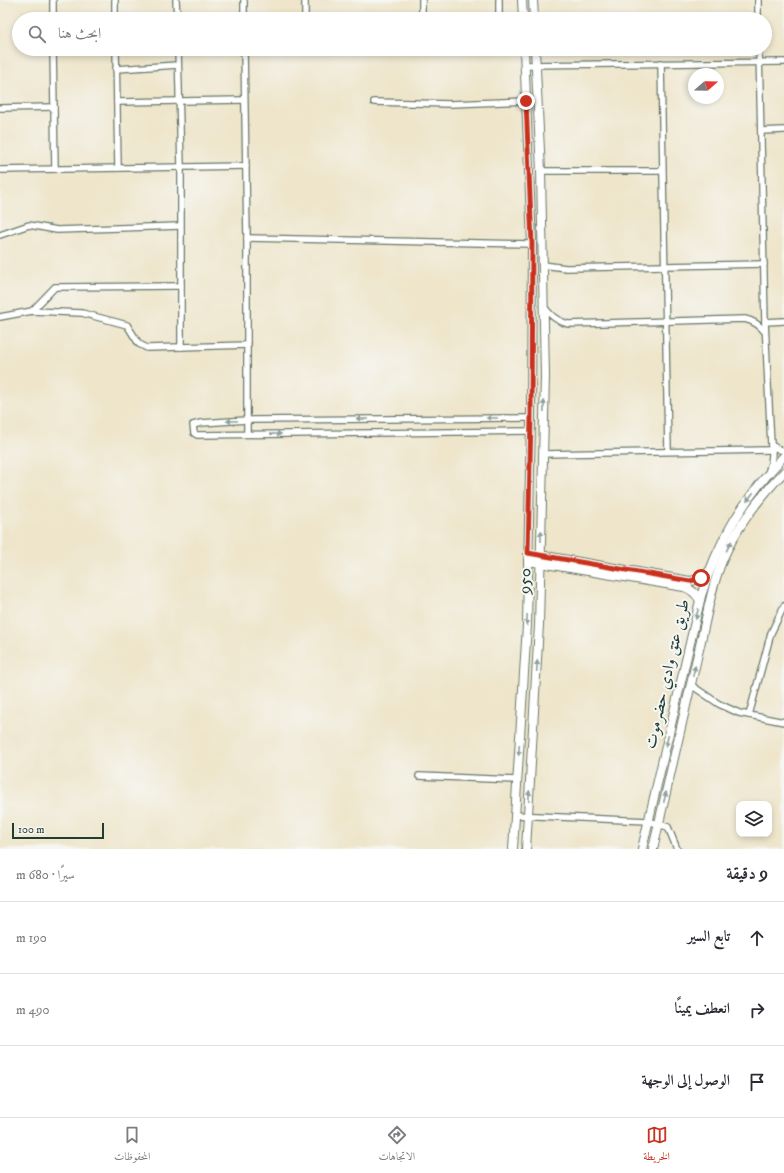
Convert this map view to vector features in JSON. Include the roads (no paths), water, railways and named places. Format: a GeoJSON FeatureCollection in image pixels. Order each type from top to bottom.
{"type":"FeatureCollection","features":[{"type":"Feature","properties":{"kind":"main road"},"geometry":{"type":"LineString","coordinates":[[522,0],[522,12]]}},
{"type":"Feature","properties":{"kind":"main road"},"geometry":{"type":"LineString","coordinates":[[533,0],[534,12]]}},
{"type":"Feature","properties":{"kind":"main road","name":"950"},"geometry":{"type":"LineString","coordinates":[[513,849],[527,625],[531,431],[532,244],[524,56]]}},
{"type":"Feature","properties":{"kind":"main road","name":"950"},"geometry":{"type":"LineString","coordinates":[[526,849],[539,625],[545,376],[541,171],[535,56]]}},
{"type":"Feature","properties":{"kind":"main road","name":"طريق عتق وادي حضرموت"},"geometry":{"type":"LineString","coordinates":[[642,849],[700,600],[709,571],[722,542],[749,497],[784,456]]}},
{"type":"Feature","properties":{"kind":"main road","name":"طريق عتق وادي حضرموت"},"geometry":{"type":"LineString","coordinates":[[653,849],[716,580],[727,551],[744,522],[758,502],[784,472]]}},
{"type":"Feature","properties":{"kind":"main road"},"geometry":{"type":"LineString","coordinates":[[736,517],[744,522]]}},
{"type":"Feature","properties":{"kind":"main road"},"geometry":{"type":"LineString","coordinates":[[528,557],[690,581],[701,578],[709,571]]}},
{"type":"Feature","properties":{"kind":"main road"},"geometry":{"type":"LineString","coordinates":[[541,559],[688,588],[700,600]]}},
{"type":"Feature","properties":{"kind":"street"},"geometry":{"type":"LineString","coordinates":[[53,0],[53,12]]}},
{"type":"Feature","properties":{"kind":"street"},"geometry":{"type":"LineString","coordinates":[[115,0],[115,12]]}},
{"type":"Feature","properties":{"kind":"street"},"geometry":{"type":"LineString","coordinates":[[176,0],[177,12]]}},
{"type":"Feature","properties":{"kind":"street"},"geometry":{"type":"LineString","coordinates":[[244,0],[244,12]]}},
{"type":"Feature","properties":{"kind":"street"},"geometry":{"type":"LineString","coordinates":[[305,0],[305,12]]}},
{"type":"Feature","properties":{"kind":"street"},"geometry":{"type":"LineString","coordinates":[[422,0],[422,12]]}},
{"type":"Feature","properties":{"kind":"street"},"geometry":{"type":"LineString","coordinates":[[499,0],[499,12]]}},
{"type":"Feature","properties":{"kind":"street"},"geometry":{"type":"LineString","coordinates":[[758,0],[758,12]]}},
{"type":"Feature","properties":{"kind":"street"},"geometry":{"type":"LineString","coordinates":[[54,56],[55,169]]}},
{"type":"Feature","properties":{"kind":"street"},"geometry":{"type":"LineString","coordinates":[[116,56],[118,168]]}},
{"type":"Feature","properties":{"kind":"street"},"geometry":{"type":"LineString","coordinates":[[178,56],[181,167],[180,226],[182,348]]}},
{"type":"Feature","properties":{"kind":"street"},"geometry":{"type":"LineString","coordinates":[[244,56],[248,345],[247,434]]}},
{"type":"Feature","properties":{"kind":"street"},"geometry":{"type":"LineString","coordinates":[[760,56],[765,322],[771,448],[771,464],[767,475]]}},
{"type":"Feature","properties":{"kind":"street"},"geometry":{"type":"LineString","coordinates":[[525,65],[784,62]]}},
{"type":"Feature","properties":{"kind":"street"},"geometry":{"type":"LineString","coordinates":[[660,63],[668,451]]}},
{"type":"Feature","properties":{"kind":"street"},"geometry":{"type":"LineString","coordinates":[[116,69],[178,65]]}},
{"type":"Feature","properties":{"kind":"street"},"geometry":{"type":"LineString","coordinates":[[117,102],[244,100]]}},
{"type":"Feature","properties":{"kind":"street"},"geometry":{"type":"LineString","coordinates":[[374,102],[451,104],[526,101]]}},
{"type":"Feature","properties":{"kind":"street"},"geometry":{"type":"LineString","coordinates":[[0,108],[54,107]]}},
{"type":"Feature","properties":{"kind":"street"},"geometry":{"type":"LineString","coordinates":[[761,131],[784,130]]}},
{"type":"Feature","properties":{"kind":"street"},"geometry":{"type":"LineString","coordinates":[[0,170],[246,166]]}},
{"type":"Feature","properties":{"kind":"street"},"geometry":{"type":"LineString","coordinates":[[541,171],[662,171]]}},
{"type":"Feature","properties":{"kind":"street"},"geometry":{"type":"LineString","coordinates":[[0,235],[29,225],[57,230],[180,226]]}},
{"type":"Feature","properties":{"kind":"street"},"geometry":{"type":"LineString","coordinates":[[247,238],[532,244]]}},
{"type":"Feature","properties":{"kind":"street"},"geometry":{"type":"LineString","coordinates":[[543,265],[566,268],[764,264]]}},
{"type":"Feature","properties":{"kind":"street"},"geometry":{"type":"LineString","coordinates":[[32,311],[55,287],[181,286]]}},
{"type":"Feature","properties":{"kind":"street"},"geometry":{"type":"LineString","coordinates":[[544,307],[552,316],[568,324],[745,319],[758,324],[766,333]]}},
{"type":"Feature","properties":{"kind":"street"},"geometry":{"type":"LineString","coordinates":[[0,317],[32,311],[82,313],[127,325],[139,344],[147,348],[248,345]]}},
{"type":"Feature","properties":{"kind":"street"},"geometry":{"type":"LineString","coordinates":[[765,322],[784,321]]}},
{"type":"Feature","properties":{"kind":"street"},"geometry":{"type":"LineString","coordinates":[[531,418],[247,420],[200,423],[193,425],[194,433],[197,435],[531,431]]}},
{"type":"Feature","properties":{"kind":"street"},"geometry":{"type":"LineString","coordinates":[[543,454],[771,448],[784,450]]}},
{"type":"Feature","properties":{"kind":"street"},"geometry":{"type":"LineString","coordinates":[[749,715],[771,633],[784,606]]}},
{"type":"Feature","properties":{"kind":"street"},"geometry":{"type":"LineString","coordinates":[[691,685],[719,704],[739,713],[784,722]]}},
{"type":"Feature","properties":{"kind":"street"},"geometry":{"type":"LineString","coordinates":[[419,776],[518,780]]}},
{"type":"Feature","properties":{"kind":"street"},"geometry":{"type":"LineString","coordinates":[[515,815],[648,821],[668,826],[677,849]]}}]}
